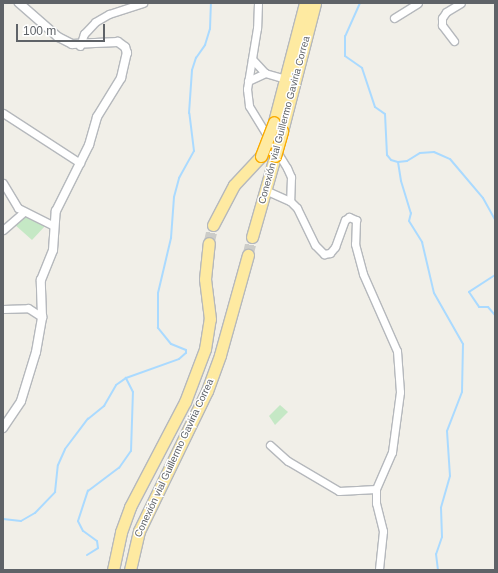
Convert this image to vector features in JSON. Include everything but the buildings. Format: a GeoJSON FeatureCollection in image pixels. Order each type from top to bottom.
{"type":"FeatureCollection","features":[{"type":"Feature","properties":{"kind":"highway","name":"Conexión vial Guillermo Gaviria Correa"},"geometry":{"type":"LineString","coordinates":[[213,225],[234,185],[261,156],[274,122],[286,79],[312,4]]}},
{"type":"Feature","properties":{"kind":"highway","name":"Conexión vial Guillermo Gaviria Correa"},"geometry":{"type":"LineString","coordinates":[[252,237],[282,131],[312,4]]}},
{"type":"Feature","properties":{"kind":"highway","name":"Conexión vial Guillermo Gaviria Correa"},"geometry":{"type":"LineString","coordinates":[[113,570],[121,532],[130,507],[184,402],[205,349],[210,319],[205,279],[209,243]]}},
{"type":"Feature","properties":{"kind":"highway","name":"Conexión vial Guillermo Gaviria Correa"},"geometry":{"type":"LineString","coordinates":[[130,570],[139,531],[210,384],[220,355],[248,255]]}},
{"type":"Feature","properties":{"kind":"street"},"geometry":{"type":"LineString","coordinates":[[3,428],[24,393],[36,352],[42,317],[41,280],[52,253],[56,211],[90,145],[97,117],[121,78],[127,53],[125,47],[118,42],[80,46],[58,37],[18,3]]}},
{"type":"Feature","properties":{"kind":"street"},"geometry":{"type":"LineString","coordinates":[[80,46],[84,34],[95,22],[109,14],[143,3]]}},
{"type":"Feature","properties":{"kind":"street"},"geometry":{"type":"LineString","coordinates":[[258,3],[248,81],[249,106],[290,177],[290,201]]}},
{"type":"Feature","properties":{"kind":"street"},"geometry":{"type":"LineString","coordinates":[[394,18],[418,3]]}},
{"type":"Feature","properties":{"kind":"street"},"geometry":{"type":"LineString","coordinates":[[454,41],[442,24],[442,18],[446,12],[461,3]]}},
{"type":"Feature","properties":{"kind":"street"},"geometry":{"type":"LineString","coordinates":[[252,59],[265,73],[286,79]]}},
{"type":"Feature","properties":{"kind":"street"},"geometry":{"type":"LineString","coordinates":[[248,81],[265,73]]}},
{"type":"Feature","properties":{"kind":"street"},"geometry":{"type":"LineString","coordinates":[[3,113],[80,163]]}},
{"type":"Feature","properties":{"kind":"street"},"geometry":{"type":"LineString","coordinates":[[3,183],[13,202],[24,212],[54,226]]}},
{"type":"Feature","properties":{"kind":"street"},"geometry":{"type":"LineString","coordinates":[[265,190],[290,201],[297,208],[318,250],[324,254],[330,253],[335,247],[345,220],[349,217],[356,220],[355,244],[363,274],[397,350],[400,392],[394,439],[391,458],[376,489],[376,503],[383,531],[379,570]]}},
{"type":"Feature","properties":{"kind":"street"},"geometry":{"type":"LineString","coordinates":[[3,230],[24,212]]}},
{"type":"Feature","properties":{"kind":"street"},"geometry":{"type":"LineString","coordinates":[[3,309],[28,308],[42,317]]}},
{"type":"Feature","properties":{"kind":"street"},"geometry":{"type":"LineString","coordinates":[[270,445],[288,461],[339,491],[376,489]]}},
{"type":"Feature","properties":{"kind":"green space"},"geometry":{"type":"Polygon","coordinates":[[[24,214],[46,225],[32,240],[14,224],[24,214]]]}},
{"type":"Feature","properties":{"kind":"green space"},"geometry":{"type":"Polygon","coordinates":[[[280,405],[288,412],[275,425],[269,416],[280,405]]]}},
{"type":"Feature","properties":{"kind":"waterway"},"geometry":{"type":"LineString","coordinates":[[3,519],[21,521],[35,513],[55,492],[58,465],[65,449],[88,419],[104,406],[116,385],[126,378],[179,359],[186,353],[186,350],[171,344],[158,328],[158,293],[171,238],[174,197],[179,178],[194,151],[189,113],[192,70],[196,58],[205,45],[210,29],[211,3]]}},
{"type":"Feature","properties":{"kind":"waterway"},"geometry":{"type":"LineString","coordinates":[[360,3],[345,36],[345,56],[362,68],[375,107],[385,114],[387,155],[391,160],[398,162],[407,161],[420,153],[434,152],[450,159],[483,198],[495,220]]}},
{"type":"Feature","properties":{"kind":"waterway"},"geometry":{"type":"LineString","coordinates":[[398,162],[401,181],[411,213],[409,221],[422,242],[434,293],[463,344],[462,392],[447,431],[450,476],[441,508],[442,537],[436,554],[438,570]]}},
{"type":"Feature","properties":{"kind":"waterway"},"geometry":{"type":"LineString","coordinates":[[495,275],[469,292],[479,307],[488,307],[495,315]]}},
{"type":"Feature","properties":{"kind":"waterway"},"geometry":{"type":"LineString","coordinates":[[87,555],[98,548],[97,541],[83,531],[78,521],[88,491],[119,468],[131,451],[133,392],[126,378]]}},
{"type":"Feature","properties":{"kind":"tunnel"},"geometry":{"type":"LineString","coordinates":[[209,243],[213,225]]}},
{"type":"Feature","properties":{"kind":"tunnel"},"geometry":{"type":"LineString","coordinates":[[248,255],[252,237]]}}]}
